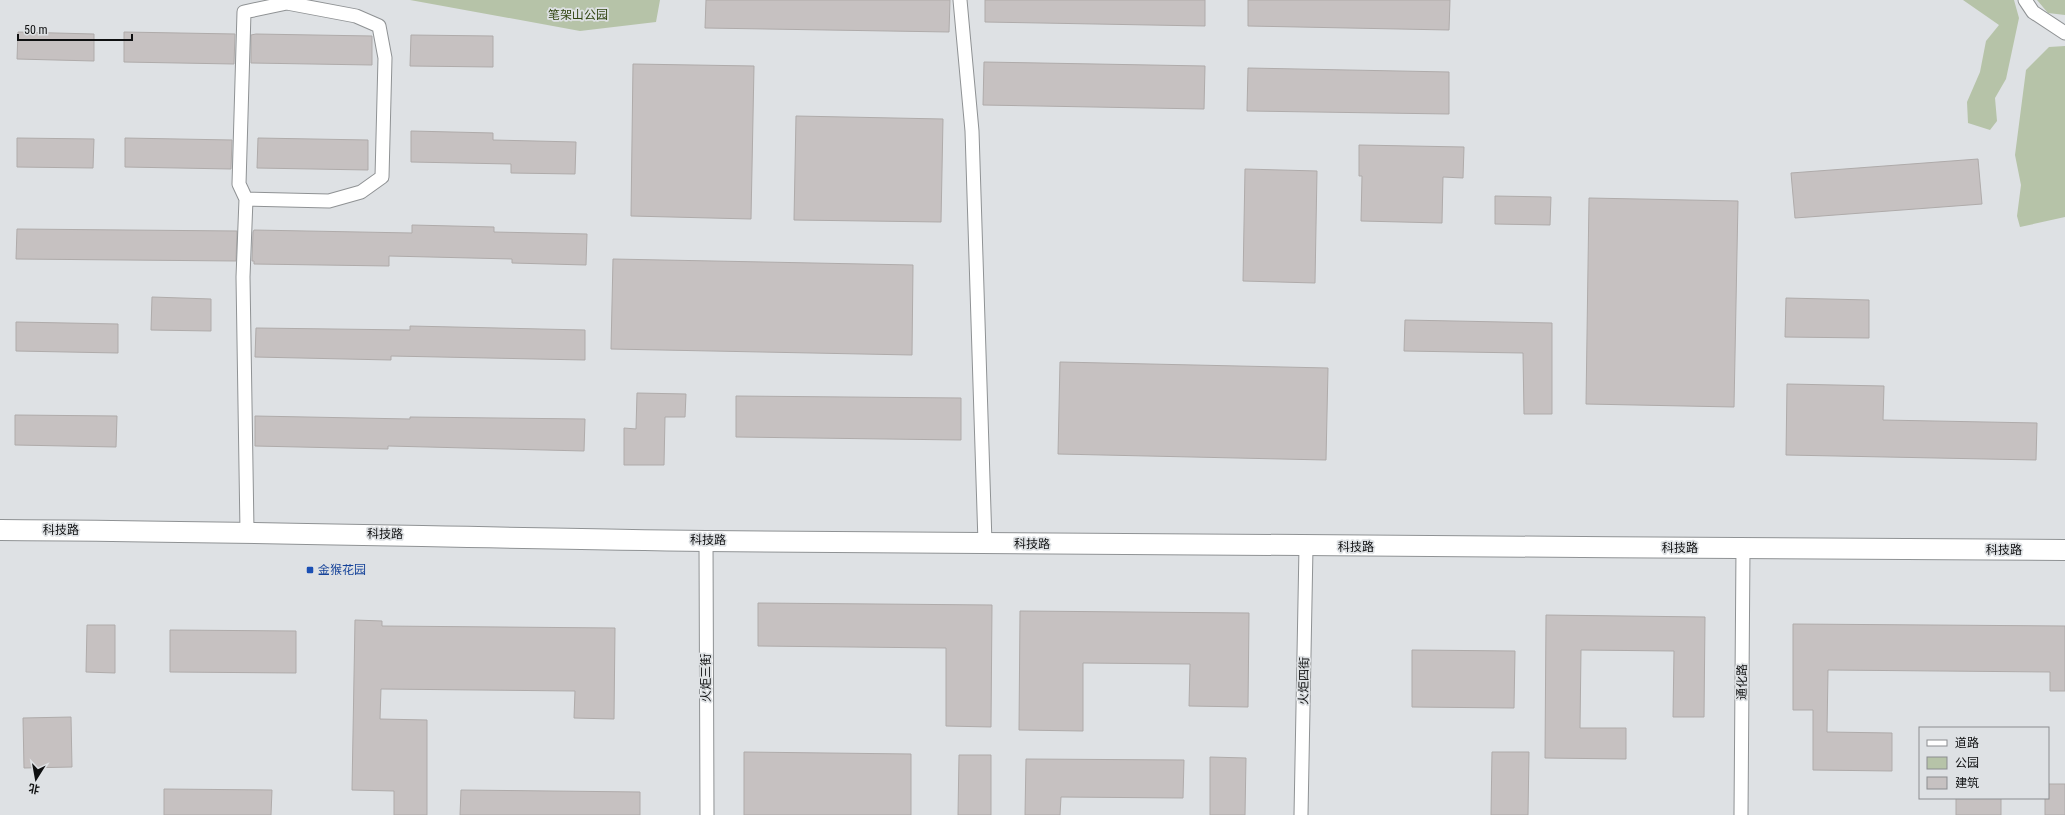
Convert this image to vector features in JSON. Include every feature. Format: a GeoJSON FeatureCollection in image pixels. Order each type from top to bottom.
{"type":"FeatureCollection","features":[{"type":"Feature","properties":{"kind":"main road","name":"科技路"},"geometry":{"type":"LineString","coordinates":[[0,530],[247,532],[706,540],[1306,547],[2065,550]]}},
{"type":"Feature","properties":{"kind":"street"},"geometry":{"type":"LineString","coordinates":[[960,0],[972,131],[985,543]]}},
{"type":"Feature","properties":{"kind":"street"},"geometry":{"type":"LineString","coordinates":[[2025,0],[2034,12],[2065,33]]}},
{"type":"Feature","properties":{"kind":"street"},"geometry":{"type":"LineString","coordinates":[[246,199],[329,201],[361,192],[382,177],[385,58],[380,26],[356,16],[287,3],[244,12],[239,184],[246,199],[244,277],[247,532]]}},
{"type":"Feature","properties":{"kind":"street","name":"火炬三街"},"geometry":{"type":"LineString","coordinates":[[706,540],[707,815]]}},
{"type":"Feature","properties":{"kind":"street","name":"火炬四街"},"geometry":{"type":"LineString","coordinates":[[1301,815],[1306,547]]}},
{"type":"Feature","properties":{"kind":"street","name":"通化路"},"geometry":{"type":"LineString","coordinates":[[1741,815],[1743,548]]}},
{"type":"Feature","properties":{"kind":"green space","name":"笔架山公园"},"geometry":{"type":"Polygon","coordinates":[[[410,0],[660,0],[656,22],[580,31],[410,0]]]}},
{"type":"Feature","properties":{"kind":"green space"},"geometry":{"type":"Polygon","coordinates":[[[1963,0],[2014,0],[2019,18],[2006,79],[1995,98],[1997,121],[1990,130],[1968,123],[1967,102],[1980,72],[1986,41],[1999,25],[1963,0]]]}},
{"type":"Feature","properties":{"kind":"green space"},"geometry":{"type":"Polygon","coordinates":[[[2037,0],[2065,0],[2065,15],[2048,13],[2037,0]]]}},
{"type":"Feature","properties":{"kind":"green space"},"geometry":{"type":"Polygon","coordinates":[[[2065,46],[2065,217],[2020,227],[2017,216],[2021,185],[2015,155],[2026,70],[2049,47],[2065,46]]]}},
{"type":"Feature","properties":{"kind":"building"},"geometry":{"type":"Polygon","coordinates":[[[706,0],[950,0],[949,32],[705,28],[706,0]]]}},
{"type":"Feature","properties":{"kind":"building"},"geometry":{"type":"Polygon","coordinates":[[[985,0],[1205,0],[1205,26],[985,22],[985,0]]]}},
{"type":"Feature","properties":{"kind":"building"},"geometry":{"type":"Polygon","coordinates":[[[1248,0],[1450,0],[1449,30],[1248,26],[1248,0]]]}},
{"type":"Feature","properties":{"kind":"building"},"geometry":{"type":"Polygon","coordinates":[[[18,32],[94,34],[94,61],[17,59],[18,32]]]}},
{"type":"Feature","properties":{"kind":"building"},"geometry":{"type":"Polygon","coordinates":[[[124,32],[235,34],[234,64],[124,62],[124,32]]]}},
{"type":"Feature","properties":{"kind":"building"},"geometry":{"type":"Polygon","coordinates":[[[251,35],[372,36],[372,65],[251,63],[251,35]]]}},
{"type":"Feature","properties":{"kind":"building"},"geometry":{"type":"Polygon","coordinates":[[[411,35],[493,36],[493,67],[410,66],[411,35]]]}},
{"type":"Feature","properties":{"kind":"building"},"geometry":{"type":"Polygon","coordinates":[[[984,62],[1205,66],[1204,109],[983,105],[984,62]]]}},
{"type":"Feature","properties":{"kind":"building"},"geometry":{"type":"Polygon","coordinates":[[[633,64],[754,66],[751,219],[631,216],[633,64]]]}},
{"type":"Feature","properties":{"kind":"building"},"geometry":{"type":"Polygon","coordinates":[[[1248,68],[1449,72],[1449,114],[1247,111],[1248,68]]]}},
{"type":"Feature","properties":{"kind":"building"},"geometry":{"type":"Polygon","coordinates":[[[796,116],[943,119],[941,222],[794,220],[796,116]]]}},
{"type":"Feature","properties":{"kind":"building"},"geometry":{"type":"Polygon","coordinates":[[[411,131],[493,133],[493,140],[576,142],[575,174],[511,173],[511,164],[411,162],[411,131]]]}},
{"type":"Feature","properties":{"kind":"building"},"geometry":{"type":"Polygon","coordinates":[[[17,138],[94,139],[93,168],[17,167],[17,138]]]}},
{"type":"Feature","properties":{"kind":"building"},"geometry":{"type":"Polygon","coordinates":[[[125,138],[232,140],[231,169],[125,167],[125,138]]]}},
{"type":"Feature","properties":{"kind":"building"},"geometry":{"type":"Polygon","coordinates":[[[258,138],[368,140],[368,170],[257,168],[258,138]]]}},
{"type":"Feature","properties":{"kind":"building"},"geometry":{"type":"Polygon","coordinates":[[[1359,145],[1464,147],[1463,178],[1443,177],[1442,223],[1361,221],[1362,176],[1359,176],[1359,145]]]}},
{"type":"Feature","properties":{"kind":"building"},"geometry":{"type":"Polygon","coordinates":[[[1978,159],[1982,204],[1795,218],[1791,173],[1978,159]]]}},
{"type":"Feature","properties":{"kind":"building"},"geometry":{"type":"Polygon","coordinates":[[[1245,169],[1317,171],[1315,283],[1243,281],[1245,169]]]}},
{"type":"Feature","properties":{"kind":"building"},"geometry":{"type":"Polygon","coordinates":[[[1495,196],[1551,197],[1550,225],[1495,224],[1495,196]]]}},
{"type":"Feature","properties":{"kind":"building"},"geometry":{"type":"Polygon","coordinates":[[[1589,198],[1738,201],[1734,407],[1586,404],[1589,198]]]}},
{"type":"Feature","properties":{"kind":"building"},"geometry":{"type":"Polygon","coordinates":[[[412,225],[494,227],[494,232],[587,234],[586,265],[512,263],[512,259],[389,256],[389,266],[254,264],[254,261],[252,261],[254,230],[412,233],[412,225]]]}},
{"type":"Feature","properties":{"kind":"building"},"geometry":{"type":"Polygon","coordinates":[[[17,229],[237,231],[236,261],[16,259],[17,229]]]}},
{"type":"Feature","properties":{"kind":"building"},"geometry":{"type":"Polygon","coordinates":[[[613,259],[913,265],[912,355],[611,349],[613,259]]]}},
{"type":"Feature","properties":{"kind":"building"},"geometry":{"type":"Polygon","coordinates":[[[152,297],[211,299],[211,331],[151,330],[152,297]]]}},
{"type":"Feature","properties":{"kind":"building"},"geometry":{"type":"Polygon","coordinates":[[[1786,298],[1869,300],[1869,338],[1785,337],[1786,298]]]}},
{"type":"Feature","properties":{"kind":"building"},"geometry":{"type":"Polygon","coordinates":[[[1405,320],[1552,323],[1552,414],[1524,414],[1523,353],[1404,351],[1405,320]]]}},
{"type":"Feature","properties":{"kind":"building"},"geometry":{"type":"Polygon","coordinates":[[[16,322],[118,324],[118,353],[16,351],[16,322]]]}},
{"type":"Feature","properties":{"kind":"building"},"geometry":{"type":"Polygon","coordinates":[[[410,326],[585,330],[585,360],[391,356],[391,360],[255,357],[256,328],[410,330],[410,326]]]}},
{"type":"Feature","properties":{"kind":"building"},"geometry":{"type":"Polygon","coordinates":[[[1060,362],[1328,368],[1326,460],[1058,454],[1060,362]]]}},
{"type":"Feature","properties":{"kind":"building"},"geometry":{"type":"Polygon","coordinates":[[[1787,384],[1884,386],[1883,420],[2037,423],[2036,460],[1786,455],[1787,384]]]}},
{"type":"Feature","properties":{"kind":"building"},"geometry":{"type":"Polygon","coordinates":[[[637,393],[686,394],[685,417],[665,417],[664,465],[624,465],[624,428],[636,429],[637,393]]]}},
{"type":"Feature","properties":{"kind":"building"},"geometry":{"type":"Polygon","coordinates":[[[736,396],[961,398],[961,440],[736,437],[736,396]]]}},
{"type":"Feature","properties":{"kind":"building"},"geometry":{"type":"Polygon","coordinates":[[[15,415],[117,416],[116,447],[15,445],[15,415]]]}},
{"type":"Feature","properties":{"kind":"building"},"geometry":{"type":"Polygon","coordinates":[[[255,416],[410,419],[410,417],[585,419],[584,451],[388,446],[388,449],[255,446],[255,416]]]}},
{"type":"Feature","properties":{"kind":"building"},"geometry":{"type":"Polygon","coordinates":[[[758,603],[992,605],[991,727],[946,726],[946,648],[758,646],[758,603]]]}},
{"type":"Feature","properties":{"kind":"building"},"geometry":{"type":"Polygon","coordinates":[[[1020,611],[1249,613],[1248,707],[1189,706],[1190,664],[1083,663],[1083,731],[1019,730],[1020,611]]]}},
{"type":"Feature","properties":{"kind":"building"},"geometry":{"type":"Polygon","coordinates":[[[1546,615],[1705,617],[1704,717],[1673,717],[1674,651],[1581,650],[1580,728],[1626,728],[1626,759],[1545,758],[1546,615]]]}},
{"type":"Feature","properties":{"kind":"building"},"geometry":{"type":"Polygon","coordinates":[[[355,620],[382,621],[382,626],[615,628],[614,719],[574,718],[575,691],[381,689],[380,719],[427,720],[427,815],[394,815],[394,791],[352,790],[355,620]]]}},
{"type":"Feature","properties":{"kind":"building"},"geometry":{"type":"Polygon","coordinates":[[[1793,624],[2065,626],[2065,691],[2050,691],[2050,672],[1828,670],[1827,732],[1892,733],[1892,771],[1813,770],[1813,710],[1793,710],[1793,624]]]}},
{"type":"Feature","properties":{"kind":"building"},"geometry":{"type":"Polygon","coordinates":[[[87,625],[115,625],[115,673],[86,672],[87,625]]]}},
{"type":"Feature","properties":{"kind":"building"},"geometry":{"type":"Polygon","coordinates":[[[170,630],[296,631],[296,673],[170,672],[170,630]]]}},
{"type":"Feature","properties":{"kind":"building"},"geometry":{"type":"Polygon","coordinates":[[[1412,650],[1515,651],[1514,708],[1412,707],[1412,650]]]}},
{"type":"Feature","properties":{"kind":"building"},"geometry":{"type":"Polygon","coordinates":[[[71,717],[72,767],[24,768],[23,718],[71,717]]]}},
{"type":"Feature","properties":{"kind":"building"},"geometry":{"type":"Polygon","coordinates":[[[744,752],[911,754],[911,815],[744,815],[744,752]]]}},
{"type":"Feature","properties":{"kind":"building"},"geometry":{"type":"Polygon","coordinates":[[[1492,752],[1529,752],[1528,815],[1491,815],[1492,752]]]}},
{"type":"Feature","properties":{"kind":"building"},"geometry":{"type":"Polygon","coordinates":[[[959,755],[991,755],[991,815],[958,815],[959,755]]]}},
{"type":"Feature","properties":{"kind":"building"},"geometry":{"type":"Polygon","coordinates":[[[1210,757],[1246,758],[1245,815],[1210,815],[1210,757]]]}},
{"type":"Feature","properties":{"kind":"building"},"geometry":{"type":"Polygon","coordinates":[[[1026,759],[1184,760],[1183,798],[1061,797],[1060,815],[1025,815],[1026,759]]]}},
{"type":"Feature","properties":{"kind":"building"},"geometry":{"type":"Polygon","coordinates":[[[2049,784],[2065,784],[2065,815],[2045,815],[2045,799],[2049,799],[2049,784]]]}},
{"type":"Feature","properties":{"kind":"building"},"geometry":{"type":"Polygon","coordinates":[[[164,789],[272,790],[271,815],[164,815],[164,789]]]}},
{"type":"Feature","properties":{"kind":"building"},"geometry":{"type":"Polygon","coordinates":[[[461,790],[640,792],[640,815],[460,815],[461,790]]]}},
{"type":"Feature","properties":{"kind":"building"},"geometry":{"type":"Polygon","coordinates":[[[1956,799],[2001,799],[2001,815],[1956,815],[1956,799]]]}},
{"type":"Feature","properties":{"kind":"place","name":"金猴花园"},"geometry":{"type":"Point","coordinates":[310,570]}}]}
